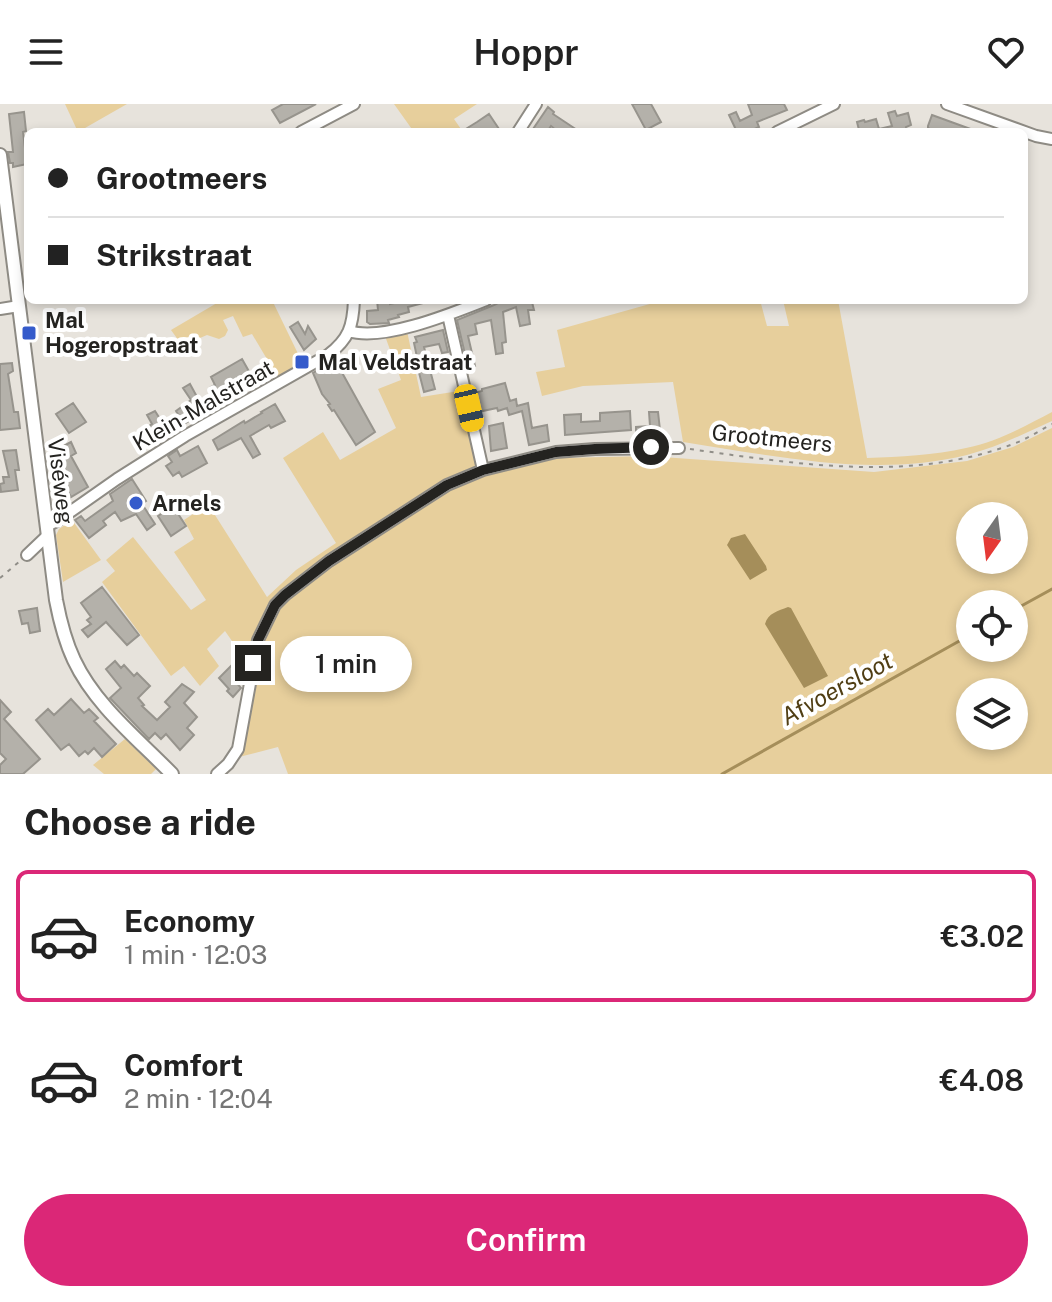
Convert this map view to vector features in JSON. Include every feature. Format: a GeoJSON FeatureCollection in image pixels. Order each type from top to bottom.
{"type":"FeatureCollection","features":[{"type":"Feature","properties":{"kind":"main road","name":"Viséweg"},"geometry":{"type":"LineString","coordinates":[[0,155],[22,297],[60,621],[75,663],[104,706],[172,774]]}},
{"type":"Feature","properties":{"kind":"street"},"geometry":{"type":"LineString","coordinates":[[309,128],[354,104]]}},
{"type":"Feature","properties":{"kind":"street"},"geometry":{"type":"LineString","coordinates":[[521,128],[536,104]]}},
{"type":"Feature","properties":{"kind":"street"},"geometry":{"type":"LineString","coordinates":[[785,128],[834,104]]}},
{"type":"Feature","properties":{"kind":"street"},"geometry":{"type":"LineString","coordinates":[[947,104],[1014,128]]}},
{"type":"Feature","properties":{"kind":"street"},"geometry":{"type":"LineString","coordinates":[[1028,133],[1052,139]]}},
{"type":"Feature","properties":{"kind":"street"},"geometry":{"type":"LineString","coordinates":[[0,309],[22,297]]}},
{"type":"Feature","properties":{"kind":"street"},"geometry":{"type":"LineString","coordinates":[[354,304],[349,331],[358,334],[395,330],[476,304]]}},
{"type":"Feature","properties":{"kind":"street"},"geometry":{"type":"LineString","coordinates":[[448,315],[483,470]]}},
{"type":"Feature","properties":{"kind":"street","name":"Klein-Malstraat"},"geometry":{"type":"LineString","coordinates":[[27,555],[60,519],[117,479],[185,436],[317,363],[337,348],[349,331]]}},
{"type":"Feature","properties":{"kind":"street","name":"Grootmeers"},"geometry":{"type":"LineString","coordinates":[[217,774],[238,749],[258,640],[275,605],[329,561],[447,485],[483,470],[556,452],[679,448]]}},
{"type":"Feature","properties":{"kind":"path","name":"Grootmeers"},"geometry":{"type":"LineString","coordinates":[[679,448],[754,459],[872,469],[967,457],[1014,443],[1052,424]]}},
{"type":"Feature","properties":{"kind":"path"},"geometry":{"type":"LineString","coordinates":[[0,578],[27,555]]}},
{"type":"Feature","properties":{"kind":"shaded area"},"geometry":{"type":"Polygon","coordinates":[[[65,104],[127,104],[85,128],[76,128],[65,104]]]}},
{"type":"Feature","properties":{"kind":"shaded area"},"geometry":{"type":"Polygon","coordinates":[[[394,104],[477,104],[454,119],[460,128],[411,128],[394,104]]]}},
{"type":"Feature","properties":{"kind":"shaded area"},"geometry":{"type":"Polygon","coordinates":[[[215,304],[274,304],[303,364],[277,376],[252,334],[243,337],[233,316],[223,320],[228,330],[225,336],[219,339],[207,335],[200,338],[193,349],[184,348],[171,330],[215,304]]]}},
{"type":"Feature","properties":{"kind":"shaded area"},"geometry":{"type":"Polygon","coordinates":[[[650,304],[761,304],[767,326],[789,326],[784,304],[839,304],[867,458],[966,448],[1000,438],[1052,412],[1052,421],[967,455],[896,465],[825,462],[683,442],[673,382],[583,386],[542,396],[536,372],[565,367],[557,330],[650,304]]]}},
{"type":"Feature","properties":{"kind":"shaded area"},"geometry":{"type":"Polygon","coordinates":[[[407,331],[421,397],[459,391],[477,469],[288,587],[249,645],[239,651],[225,631],[207,649],[219,666],[200,686],[184,666],[171,676],[102,582],[115,571],[106,560],[133,537],[191,610],[206,600],[174,552],[194,539],[184,520],[208,504],[267,597],[296,570],[336,543],[283,458],[323,432],[340,460],[396,428],[378,389],[401,380],[385,336],[407,331]]]}},
{"type":"Feature","properties":{"kind":"shaded area"},"geometry":{"type":"Polygon","coordinates":[[[1052,428],[1052,774],[288,774],[278,747],[239,757],[259,647],[279,606],[391,525],[451,487],[487,473],[560,458],[648,456],[874,472],[967,461],[1013,447],[1052,428]]]}},
{"type":"Feature","properties":{"kind":"shaded area"},"geometry":{"type":"Polygon","coordinates":[[[72,520],[101,560],[63,582],[56,535],[72,520]]]}},
{"type":"Feature","properties":{"kind":"shaded area"},"geometry":{"type":"Polygon","coordinates":[[[745,534],[767,570],[750,580],[727,545],[731,538],[745,534]]]}},
{"type":"Feature","properties":{"kind":"shaded area"},"geometry":{"type":"Polygon","coordinates":[[[788,607],[828,676],[804,688],[765,624],[771,615],[788,607]]]}},
{"type":"Feature","properties":{"kind":"shaded area"},"geometry":{"type":"Polygon","coordinates":[[[125,739],[156,769],[151,774],[104,774],[93,765],[125,739]]]}},
{"type":"Feature","properties":{"kind":"building"},"geometry":{"type":"Polygon","coordinates":[[[283,104],[316,104],[280,123],[272,110],[283,104]]]}},
{"type":"Feature","properties":{"kind":"building"},"geometry":{"type":"Polygon","coordinates":[[[632,104],[651,104],[661,122],[645,128],[632,104]]]}},
{"type":"Feature","properties":{"kind":"building"},"geometry":{"type":"Polygon","coordinates":[[[748,104],[784,104],[787,110],[757,122],[757,128],[735,128],[729,115],[736,112],[740,121],[752,115],[748,104]]]}},
{"type":"Feature","properties":{"kind":"building"},"geometry":{"type":"Polygon","coordinates":[[[548,107],[574,128],[551,126],[534,128],[548,107]]]}},
{"type":"Feature","properties":{"kind":"building"},"geometry":{"type":"Polygon","coordinates":[[[895,111],[897,116],[908,113],[911,125],[906,128],[883,128],[892,126],[888,113],[895,111]]]}},
{"type":"Feature","properties":{"kind":"building"},"geometry":{"type":"Polygon","coordinates":[[[24,112],[26,128],[23,132],[24,165],[13,167],[8,152],[13,152],[9,114],[24,112]]]}},
{"type":"Feature","properties":{"kind":"building"},"geometry":{"type":"Polygon","coordinates":[[[489,114],[498,128],[467,128],[489,114]]]}},
{"type":"Feature","properties":{"kind":"building"},"geometry":{"type":"Polygon","coordinates":[[[932,115],[968,128],[928,128],[932,115]]]}},
{"type":"Feature","properties":{"kind":"building"},"geometry":{"type":"Polygon","coordinates":[[[876,119],[879,128],[859,128],[857,122],[876,119]]]}},
{"type":"Feature","properties":{"kind":"building"},"geometry":{"type":"Polygon","coordinates":[[[377,304],[419,304],[408,307],[409,312],[388,320],[389,323],[367,322],[367,311],[378,310],[377,304]]]}},
{"type":"Feature","properties":{"kind":"building"},"geometry":{"type":"Polygon","coordinates":[[[532,304],[534,310],[528,310],[530,324],[520,326],[516,307],[503,312],[506,342],[502,343],[503,353],[496,354],[491,320],[475,324],[477,334],[468,336],[475,366],[468,367],[457,320],[494,305],[532,304]]]}},
{"type":"Feature","properties":{"kind":"building"},"geometry":{"type":"Polygon","coordinates":[[[298,322],[305,334],[308,326],[316,339],[304,350],[290,327],[298,322]]]}},
{"type":"Feature","properties":{"kind":"building"},"geometry":{"type":"Polygon","coordinates":[[[443,330],[448,352],[442,353],[439,344],[424,347],[435,389],[424,392],[415,357],[415,337],[443,330]]]}},
{"type":"Feature","properties":{"kind":"building"},"geometry":{"type":"Polygon","coordinates":[[[242,359],[251,375],[216,396],[211,387],[215,385],[211,377],[242,359]]]}},
{"type":"Feature","properties":{"kind":"building"},"geometry":{"type":"Polygon","coordinates":[[[335,360],[375,432],[356,445],[328,405],[313,373],[335,360]]]}},
{"type":"Feature","properties":{"kind":"building"},"geometry":{"type":"Polygon","coordinates":[[[12,363],[13,371],[8,374],[20,428],[0,430],[0,364],[12,363]]]}},
{"type":"Feature","properties":{"kind":"building"},"geometry":{"type":"Polygon","coordinates":[[[505,383],[510,401],[516,399],[517,406],[528,403],[532,428],[547,425],[549,441],[529,445],[522,411],[509,415],[507,408],[478,412],[474,393],[505,383]]]}},
{"type":"Feature","properties":{"kind":"building"},"geometry":{"type":"Polygon","coordinates":[[[190,384],[203,408],[184,424],[176,411],[191,400],[183,388],[190,384]]]}},
{"type":"Feature","properties":{"kind":"building"},"geometry":{"type":"Polygon","coordinates":[[[73,403],[86,422],[69,433],[56,414],[73,403]]]}},
{"type":"Feature","properties":{"kind":"building"},"geometry":{"type":"Polygon","coordinates":[[[275,404],[285,421],[271,428],[269,425],[250,436],[260,454],[253,458],[241,438],[218,450],[213,440],[275,404]]]}},
{"type":"Feature","properties":{"kind":"building"},"geometry":{"type":"Polygon","coordinates":[[[155,411],[169,433],[145,448],[138,437],[152,424],[147,415],[155,411]]]}},
{"type":"Feature","properties":{"kind":"building"},"geometry":{"type":"Polygon","coordinates":[[[630,411],[631,430],[565,435],[564,415],[581,414],[581,422],[600,421],[600,413],[630,411]]]}},
{"type":"Feature","properties":{"kind":"building"},"geometry":{"type":"Polygon","coordinates":[[[649,412],[658,412],[661,439],[636,440],[636,427],[650,426],[649,412]]]}},
{"type":"Feature","properties":{"kind":"building"},"geometry":{"type":"Polygon","coordinates":[[[503,423],[507,448],[491,451],[489,426],[503,423]]]}},
{"type":"Feature","properties":{"kind":"building"},"geometry":{"type":"Polygon","coordinates":[[[71,442],[76,453],[71,456],[88,487],[71,497],[63,483],[70,479],[58,449],[71,442]]]}},
{"type":"Feature","properties":{"kind":"building"},"geometry":{"type":"Polygon","coordinates":[[[198,446],[207,463],[182,477],[179,472],[173,476],[166,466],[172,462],[168,456],[177,450],[180,456],[198,446]]]}},
{"type":"Feature","properties":{"kind":"building"},"geometry":{"type":"Polygon","coordinates":[[[16,450],[18,490],[1,492],[3,477],[9,477],[3,451],[16,450]]]}},
{"type":"Feature","properties":{"kind":"building"},"geometry":{"type":"Polygon","coordinates":[[[132,479],[146,501],[142,504],[155,524],[147,530],[136,514],[121,521],[115,512],[103,521],[106,525],[89,538],[75,520],[81,516],[85,521],[113,501],[110,494],[132,479]]]}},
{"type":"Feature","properties":{"kind":"building"},"geometry":{"type":"Polygon","coordinates":[[[173,506],[186,526],[171,536],[158,516],[173,506]]]}},
{"type":"Feature","properties":{"kind":"building"},"geometry":{"type":"Polygon","coordinates":[[[102,587],[139,635],[127,645],[106,622],[88,637],[82,630],[91,624],[87,620],[91,617],[81,603],[102,587]]]}},
{"type":"Feature","properties":{"kind":"building"},"geometry":{"type":"Polygon","coordinates":[[[37,608],[40,631],[30,633],[28,623],[22,624],[19,611],[37,608]]]}},
{"type":"Feature","properties":{"kind":"building"},"geometry":{"type":"Polygon","coordinates":[[[115,661],[121,668],[124,665],[134,676],[137,673],[150,686],[138,698],[157,720],[170,707],[165,702],[182,684],[194,692],[184,703],[197,717],[187,728],[194,735],[180,750],[166,734],[161,739],[155,733],[149,739],[110,698],[121,688],[106,669],[115,661]]]}},
{"type":"Feature","properties":{"kind":"building"},"geometry":{"type":"Polygon","coordinates":[[[233,664],[244,674],[236,682],[241,688],[233,697],[219,678],[233,664]]]}},
{"type":"Feature","properties":{"kind":"building"},"geometry":{"type":"Polygon","coordinates":[[[71,699],[84,713],[89,709],[98,718],[94,721],[116,744],[102,757],[94,748],[88,754],[85,751],[79,756],[69,744],[61,750],[36,720],[48,709],[54,715],[71,699]]]}},
{"type":"Feature","properties":{"kind":"building"},"geometry":{"type":"Polygon","coordinates":[[[0,700],[11,712],[4,719],[40,759],[23,774],[0,774],[0,765],[6,759],[0,753],[0,700]]]}},
{"type":"Feature","properties":{"kind":"waterway","name":"Afvoersloot"},"geometry":{"type":"LineString","coordinates":[[1028,602],[1052,589]]}},
{"type":"Feature","properties":{"kind":"waterway","name":"Afvoersloot"},"geometry":{"type":"LineString","coordinates":[[722,774],[956,643]]}},
{"type":"Feature","properties":{"kind":"place","name":"Mal Hogeropstraat"},"geometry":{"type":"Point","coordinates":[29,333]}},
{"type":"Feature","properties":{"kind":"place","name":"Mal Veldstraat"},"geometry":{"type":"Point","coordinates":[302,362]}},
{"type":"Feature","properties":{"kind":"place","name":"Arnels"},"geometry":{"type":"Point","coordinates":[136,503]}},
{"type":"Feature","properties":{"kind":"route"},"geometry":{"type":"LineString","coordinates":[[253,663],[258,640],[275,605],[285,595],[329,561],[447,485],[483,470],[556,452],[651,447]]}}]}
